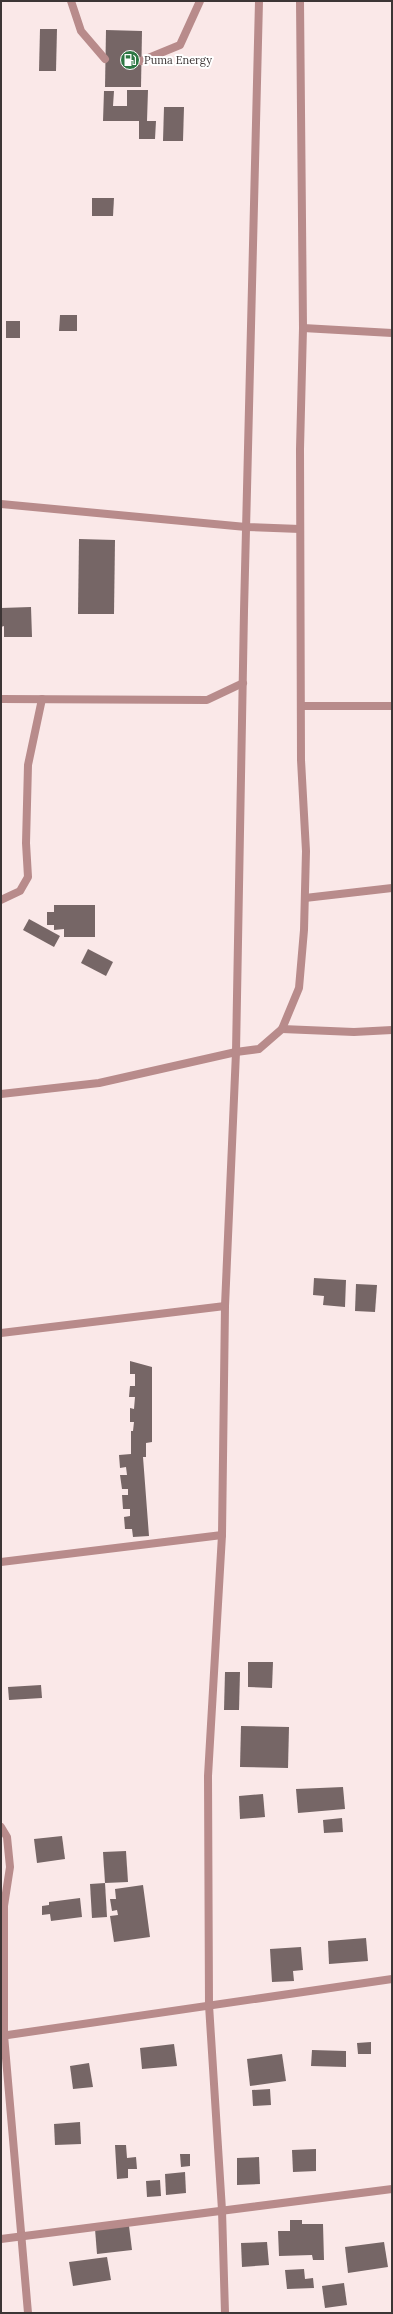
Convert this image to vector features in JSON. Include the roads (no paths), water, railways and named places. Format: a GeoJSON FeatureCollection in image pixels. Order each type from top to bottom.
{"type":"FeatureCollection","features":[{"type":"Feature","properties":{"kind":"street"},"geometry":{"type":"LineString","coordinates":[[71,1],[81,31],[105,59]]}},
{"type":"Feature","properties":{"kind":"street"},"geometry":{"type":"LineString","coordinates":[[141,61],[180,45],[200,1]]}},
{"type":"Feature","properties":{"kind":"street"},"geometry":{"type":"LineString","coordinates":[[225,2313],[222,2210],[209,2005],[208,1776],[222,1535],[225,1306],[236,1052],[246,527],[259,1]]}},
{"type":"Feature","properties":{"kind":"street"},"geometry":{"type":"LineString","coordinates":[[1,1094],[99,1083],[236,1052],[259,1049],[282,1029],[299,988],[305,898],[306,851],[301,706],[300,449],[303,328],[300,1]]}},
{"type":"Feature","properties":{"kind":"street"},"geometry":{"type":"LineString","coordinates":[[303,328],[392,333]]}},
{"type":"Feature","properties":{"kind":"street"},"geometry":{"type":"LineString","coordinates":[[1,504],[246,527],[300,529]]}},
{"type":"Feature","properties":{"kind":"street"},"geometry":{"type":"LineString","coordinates":[[1,699],[207,700],[243,683]]}},
{"type":"Feature","properties":{"kind":"street"},"geometry":{"type":"LineString","coordinates":[[1,900],[20,891],[28,877],[26,844],[28,765],[42,699]]}},
{"type":"Feature","properties":{"kind":"street"},"geometry":{"type":"LineString","coordinates":[[301,706],[392,706]]}},
{"type":"Feature","properties":{"kind":"street"},"geometry":{"type":"LineString","coordinates":[[305,898],[392,888]]}},
{"type":"Feature","properties":{"kind":"street"},"geometry":{"type":"LineString","coordinates":[[282,1029],[354,1032],[392,1030]]}},
{"type":"Feature","properties":{"kind":"street"},"geometry":{"type":"LineString","coordinates":[[1,1334],[225,1306]]}},
{"type":"Feature","properties":{"kind":"street"},"geometry":{"type":"LineString","coordinates":[[1,1562],[222,1535]]}},
{"type":"Feature","properties":{"kind":"street"},"geometry":{"type":"LineString","coordinates":[[1,1827],[7,1837],[10,1867],[4,1906],[2,2035],[28,2313]]}},
{"type":"Feature","properties":{"kind":"street"},"geometry":{"type":"LineString","coordinates":[[2,2035],[392,1979]]}},
{"type":"Feature","properties":{"kind":"street"},"geometry":{"type":"LineString","coordinates":[[1,2238],[392,2189]]}},
{"type":"Feature","properties":{"kind":"place","name":"Puma Energy"},"geometry":{"type":"Point","coordinates":[130,60]}}]}
